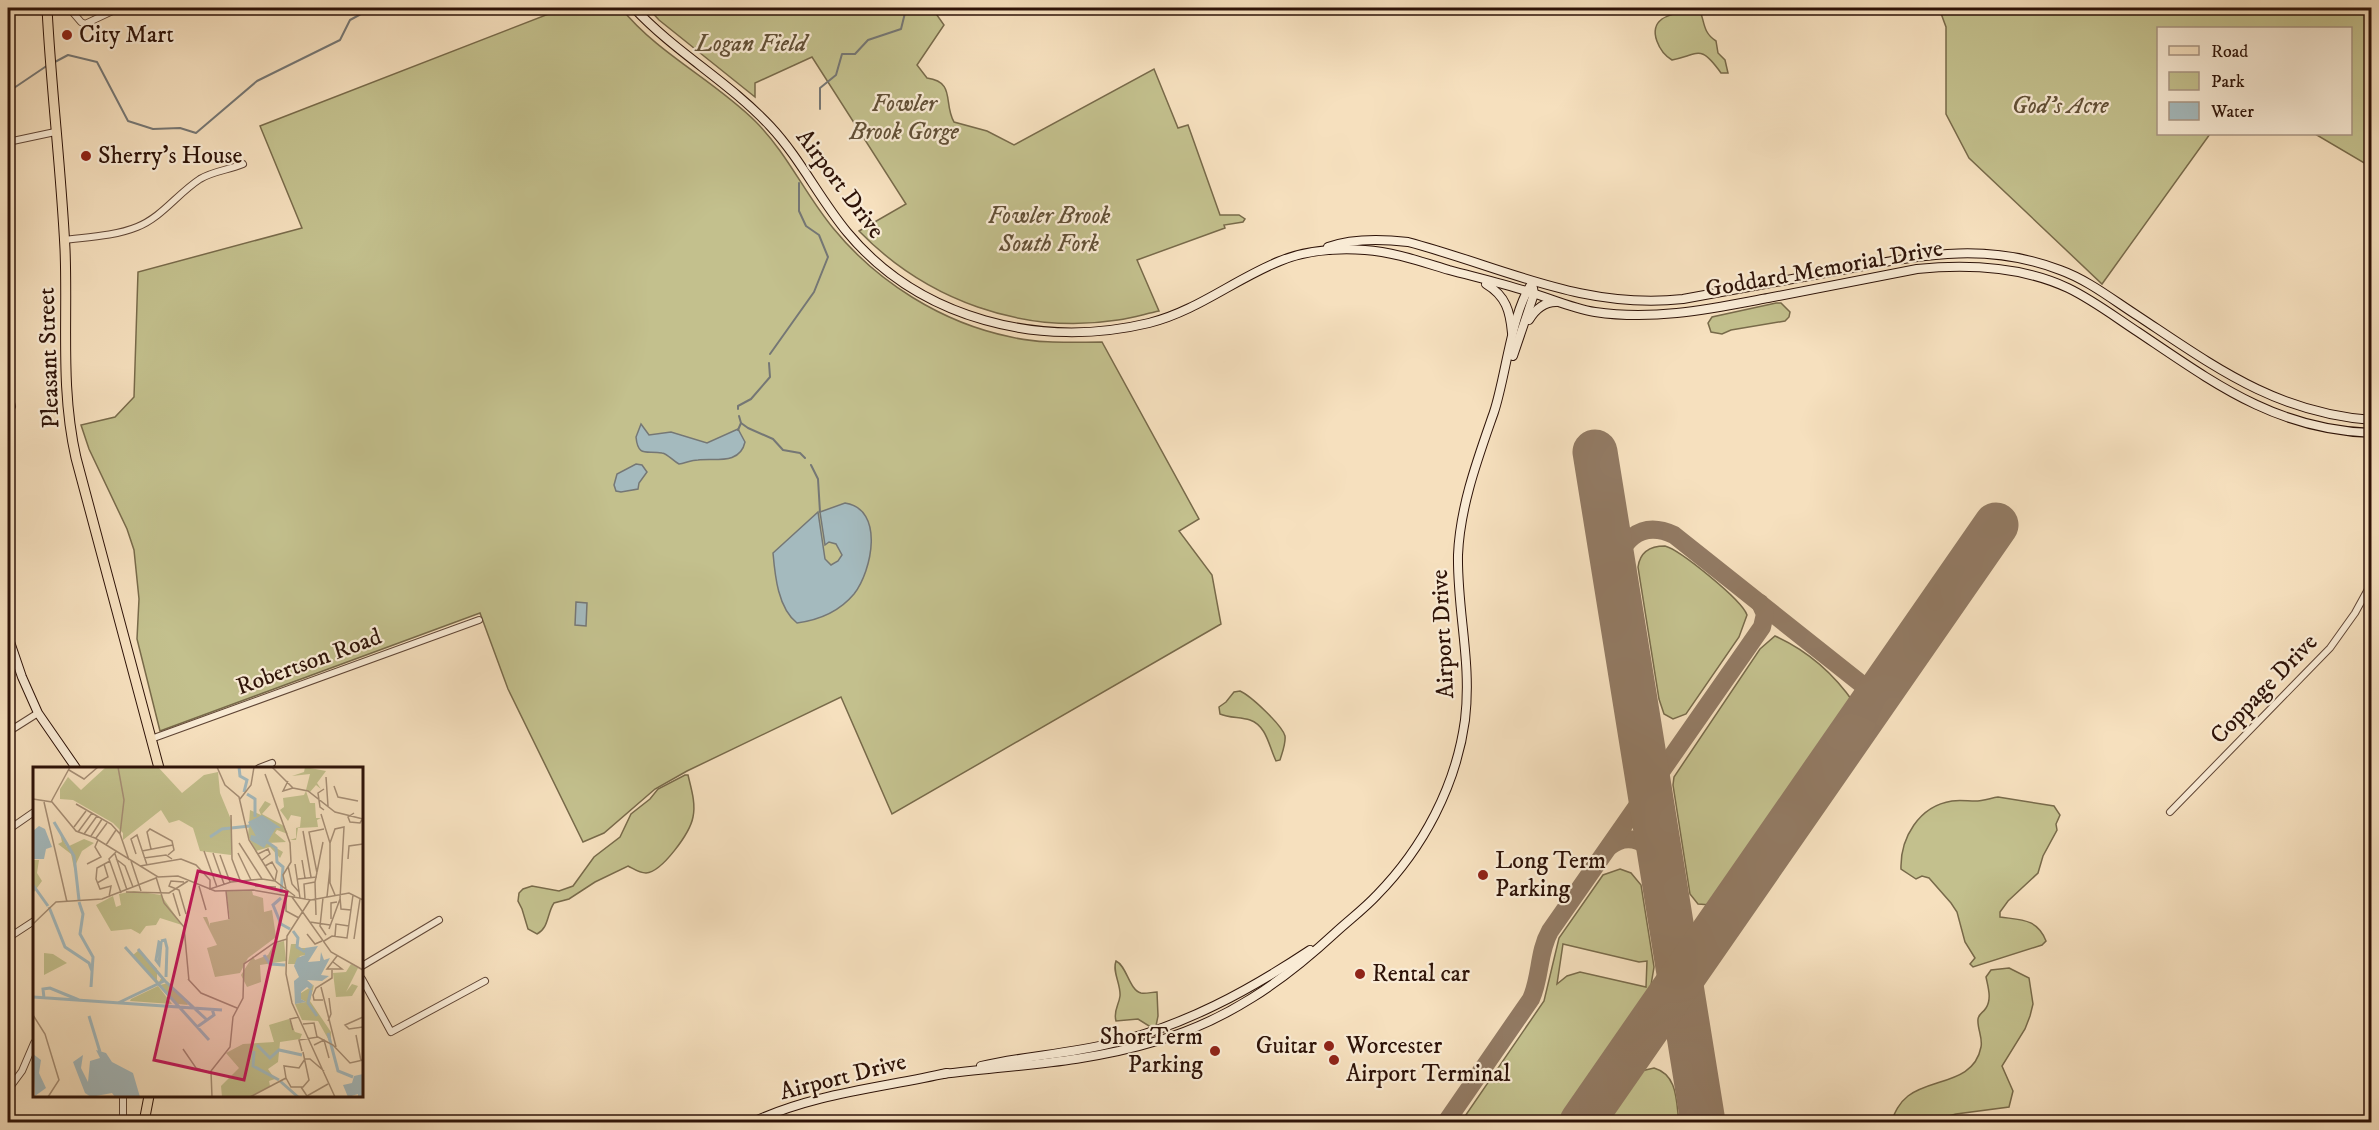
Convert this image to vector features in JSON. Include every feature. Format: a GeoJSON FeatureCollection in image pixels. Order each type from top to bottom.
{"type":"FeatureCollection","features":[{"type":"Feature","properties":{"kind":"main road","name":"Pleasant Street"},"geometry":{"type":"LineString","coordinates":[[47,8],[64,240],[65,383],[71,437],[159,767]]}},
{"type":"Feature","properties":{"kind":"main road","name":"Airport Drive"},"geometry":{"type":"LineString","coordinates":[[634,8],[761,116],[788,146],[849,234],[870,255],[908,285],[929,298],[988,323],[1032,331],[1081,333],[1105,332],[1149,323],[1182,312],[1281,260],[1337,244],[1391,240],[1408,242],[1533,282],[1509,351]]}},
{"type":"Feature","properties":{"kind":"main road","name":"Airport Drive"},"geometry":{"type":"LineString","coordinates":[[1316,251],[1383,252],[1530,292]]}},
{"type":"Feature","properties":{"kind":"main road","name":"Goddard Memorial Drive"},"geometry":{"type":"LineString","coordinates":[[1533,282],[1605,299],[1658,302],[1931,254],[1974,252],[2002,255],[2046,265],[2078,278],[2218,370],[2255,390],[2283,402],[2317,412],[2372,420]]}},
{"type":"Feature","properties":{"kind":"main road","name":"Goddard Memorial Drive"},"geometry":{"type":"LineString","coordinates":[[1530,292],[1575,308],[1601,313],[1676,315],[1917,269],[1967,266],[2013,271],[2076,292],[2211,382],[2258,408],[2303,423],[2372,433]]}},
{"type":"Feature","properties":{"kind":"main road","name":"Airport Drive"},"geometry":{"type":"LineString","coordinates":[[1461,273],[1483,282],[1503,297],[1511,316],[1512,333],[1505,374]]}},
{"type":"Feature","properties":{"kind":"main road","name":"Airport Drive"},"geometry":{"type":"LineString","coordinates":[[753,1122],[823,1097],[988,1064],[1110,1044],[1181,1022],[1207,1011],[1308,952],[1339,929],[1378,894],[1413,853],[1440,802],[1456,759],[1464,725],[1467,692],[1466,640],[1458,565],[1460,535],[1471,483],[1520,333],[1530,292]]}},
{"type":"Feature","properties":{"kind":"main road"},"geometry":{"type":"LineString","coordinates":[[1520,333],[1539,308],[1550,302],[1558,302]]}},
{"type":"Feature","properties":{"kind":"main road"},"geometry":{"type":"LineString","coordinates":[[8,636],[26,689],[38,713],[75,767]]}},
{"type":"Feature","properties":{"kind":"main road"},"geometry":{"type":"LineString","coordinates":[[144,1122],[150,1097]]}},
{"type":"Feature","properties":{"kind":"street"},"geometry":{"type":"LineString","coordinates":[[69,8],[85,24],[119,8]]}},
{"type":"Feature","properties":{"kind":"street"},"geometry":{"type":"LineString","coordinates":[[8,141],[55,132]]}},
{"type":"Feature","properties":{"kind":"street"},"geometry":{"type":"LineString","coordinates":[[64,240],[135,228],[155,218],[200,179],[243,164]]}},
{"type":"Feature","properties":{"kind":"street"},"geometry":{"type":"LineString","coordinates":[[8,392],[12,406]]}},
{"type":"Feature","properties":{"kind":"street","name":"Coppage Drive"},"geometry":{"type":"LineString","coordinates":[[2170,812],[2326,653],[2350,620],[2372,582]]}},
{"type":"Feature","properties":{"kind":"street","name":"Robertson Road"},"geometry":{"type":"LineString","coordinates":[[152,739],[479,620]]}},
{"type":"Feature","properties":{"kind":"street"},"geometry":{"type":"LineString","coordinates":[[8,732],[38,713]]}},
{"type":"Feature","properties":{"kind":"street"},"geometry":{"type":"LineString","coordinates":[[262,767],[272,763]]}},
{"type":"Feature","properties":{"kind":"street"},"geometry":{"type":"LineString","coordinates":[[8,830],[33,813]]}},
{"type":"Feature","properties":{"kind":"street"},"geometry":{"type":"LineString","coordinates":[[363,965],[439,920]]}},
{"type":"Feature","properties":{"kind":"street"},"geometry":{"type":"LineString","coordinates":[[8,938],[33,922]]}},
{"type":"Feature","properties":{"kind":"street"},"geometry":{"type":"LineString","coordinates":[[363,981],[391,1032],[485,981]]}},
{"type":"Feature","properties":{"kind":"street"},"geometry":{"type":"LineString","coordinates":[[8,1090],[22,1071],[33,1045]]}},
{"type":"Feature","properties":{"kind":"street"},"geometry":{"type":"LineString","coordinates":[[123,1097],[123,1122]]}},
{"type":"Feature","properties":{"kind":"green space"},"geometry":{"type":"Polygon","coordinates":[[[564,8],[589,8],[593,13],[607,8],[621,8],[652,39],[756,122],[777,147],[823,215],[850,248],[890,283],[913,298],[960,322],[985,331],[1045,342],[1102,342],[1199,519],[1179,531],[1212,575],[1221,624],[892,814],[841,697],[687,771],[655,789],[604,833],[583,842],[508,689],[480,613],[160,731],[137,639],[139,599],[134,550],[127,529],[89,449],[81,425],[115,417],[134,397],[138,272],[302,228],[260,126],[564,8]]]}},
{"type":"Feature","properties":{"kind":"green space","name":"Fowler Brook South Fork"},"geometry":{"type":"Polygon","coordinates":[[[648,8],[932,8],[944,25],[917,65],[927,78],[942,84],[954,122],[987,131],[1014,145],[1154,69],[1178,128],[1188,125],[1220,215],[1239,215],[1245,219],[1243,222],[1224,225],[1225,228],[1137,260],[1159,311],[1118,320],[1082,323],[1046,322],[1012,317],[978,307],[914,276],[885,255],[859,231],[906,204],[812,57],[755,83],[755,97],[659,20],[648,8]]]}},
{"type":"Feature","properties":{"kind":"green space"},"geometry":{"type":"Polygon","coordinates":[[[1682,8],[1699,8],[1706,30],[1716,41],[1718,53],[1725,60],[1728,73],[1721,73],[1708,58],[1699,53],[1672,60],[1663,52],[1655,35],[1658,24],[1662,19],[1682,8]]]}},
{"type":"Feature","properties":{"kind":"green space","name":"God's Acre"},"geometry":{"type":"Polygon","coordinates":[[[1939,8],[2371,8],[2371,167],[2317,135],[2352,135],[2352,27],[2157,27],[2157,135],[2209,135],[2102,284],[1969,158],[1946,114],[1946,27],[1939,8]]]}},
{"type":"Feature","properties":{"kind":"green space"},"geometry":{"type":"Polygon","coordinates":[[[1781,303],[1790,312],[1785,321],[1731,330],[1722,334],[1711,332],[1708,323],[1712,317],[1781,303]]]}},
{"type":"Feature","properties":{"kind":"green space"},"geometry":{"type":"Polygon","coordinates":[[[1665,546],[1673,549],[1710,576],[1734,598],[1747,615],[1739,637],[1686,714],[1673,719],[1664,714],[1659,699],[1638,567],[1641,557],[1647,551],[1665,546]]]}},
{"type":"Feature","properties":{"kind":"green space"},"geometry":{"type":"Polygon","coordinates":[[[1775,636],[1798,648],[1819,664],[1838,682],[1854,703],[1716,901],[1711,905],[1698,904],[1690,894],[1673,785],[1674,777],[1760,649],[1775,636]]]}},
{"type":"Feature","properties":{"kind":"green space"},"geometry":{"type":"Polygon","coordinates":[[[1240,691],[1266,711],[1283,731],[1285,742],[1280,760],[1276,761],[1264,732],[1256,723],[1220,714],[1219,707],[1234,692],[1240,691]]]}},
{"type":"Feature","properties":{"kind":"green space"},"geometry":{"type":"Polygon","coordinates":[[[688,775],[693,796],[693,817],[681,841],[660,866],[643,873],[628,866],[595,882],[569,899],[554,903],[544,928],[537,934],[528,929],[518,901],[519,893],[523,889],[532,886],[559,891],[573,886],[594,857],[620,837],[631,814],[650,799],[658,789],[688,775]]]}},
{"type":"Feature","properties":{"kind":"green space"},"geometry":{"type":"Polygon","coordinates":[[[1998,797],[2054,806],[2060,815],[2056,824],[2057,830],[2043,856],[2038,873],[2008,901],[2000,912],[2000,917],[2033,924],[2046,941],[2042,945],[1973,967],[1970,964],[1975,958],[1965,942],[1957,912],[1929,878],[1922,876],[1916,879],[1901,869],[1902,857],[1908,835],[1914,825],[1930,809],[1952,801],[1978,801],[1998,797]]]}},
{"type":"Feature","properties":{"kind":"green space"},"geometry":{"type":"Polygon","coordinates":[[[1620,869],[1631,873],[1641,885],[1654,967],[1649,997],[1562,1122],[1461,1122],[1544,1001],[1559,938],[1603,875],[1620,869]],[[1563,944],[1557,984],[1567,976],[1580,972],[1646,987],[1647,961],[1639,962],[1563,944]]]}},
{"type":"Feature","properties":{"kind":"green space"},"geometry":{"type":"Polygon","coordinates":[[[1116,961],[1137,991],[1157,992],[1156,1026],[1149,1026],[1138,1019],[1116,1021],[1120,996],[1115,969],[1116,961]]]}},
{"type":"Feature","properties":{"kind":"green space"},"geometry":{"type":"Polygon","coordinates":[[[2009,968],[2029,978],[2033,1004],[2025,1029],[2002,1066],[2013,1091],[2009,1107],[1956,1114],[1926,1122],[1891,1122],[1896,1111],[1908,1096],[1917,1090],[1961,1074],[1977,1059],[1981,1047],[1978,1019],[1989,1001],[1986,977],[1991,970],[2009,968]]]}},
{"type":"Feature","properties":{"kind":"green space"},"geometry":{"type":"Polygon","coordinates":[[[1654,1068],[1668,1076],[1672,1083],[1679,1122],[1601,1122],[1637,1072],[1654,1068]]]}},
{"type":"Feature","properties":{"kind":"water"},"geometry":{"type":"Polygon","coordinates":[[[641,424],[649,435],[671,432],[707,443],[738,429],[745,442],[738,454],[726,459],[696,460],[679,464],[664,454],[644,452],[639,448],[636,437],[641,424]]]}},
{"type":"Feature","properties":{"kind":"water"},"geometry":{"type":"Polygon","coordinates":[[[636,464],[642,465],[647,472],[639,483],[638,489],[616,491],[614,485],[617,474],[636,464]]]}},
{"type":"Feature","properties":{"kind":"water"},"geometry":{"type":"Polygon","coordinates":[[[845,503],[858,508],[866,517],[870,528],[870,557],[866,571],[854,594],[842,606],[821,617],[797,623],[782,600],[776,581],[773,553],[818,512],[825,559],[831,565],[838,561],[842,555],[836,544],[829,542],[825,545],[820,512],[845,503]]]}},
{"type":"Feature","properties":{"kind":"water"},"geometry":{"type":"Polygon","coordinates":[[[576,602],[587,603],[586,626],[575,625],[576,602]]]}},
{"type":"Feature","properties":{"kind":"waterway"},"geometry":{"type":"LineString","coordinates":[[53,63],[68,55],[97,62],[128,121],[153,129],[180,128],[196,133],[257,81],[340,40],[350,20],[372,8]]}},
{"type":"Feature","properties":{"kind":"waterway"},"geometry":{"type":"LineString","coordinates":[[820,109],[820,88],[836,75],[842,54],[855,54],[868,40],[901,29],[905,13],[913,8]]}},
{"type":"Feature","properties":{"kind":"waterway"},"geometry":{"type":"LineString","coordinates":[[8,92],[48,65]]}},
{"type":"Feature","properties":{"kind":"waterway"},"geometry":{"type":"LineString","coordinates":[[770,354],[814,292],[828,257],[819,235],[806,226],[799,211],[799,183]]}},
{"type":"Feature","properties":{"kind":"waterway"},"geometry":{"type":"LineString","coordinates":[[738,409],[738,406],[751,399],[770,377],[769,363]]}},
{"type":"Feature","properties":{"kind":"waterway"},"geometry":{"type":"LineString","coordinates":[[738,430],[741,423],[739,416]]}},
{"type":"Feature","properties":{"kind":"waterway"},"geometry":{"type":"LineString","coordinates":[[741,423],[773,439],[783,450],[800,453],[805,458]]}},
{"type":"Feature","properties":{"kind":"waterway"},"geometry":{"type":"LineString","coordinates":[[811,465],[818,479],[820,512]]}},
{"type":"Feature","properties":{"kind":"taxiway"},"geometry":{"type":"LineString","coordinates":[[1615,575],[1621,553],[1633,537],[1651,530],[1674,535],[1864,686],[1870,697],[1867,712]]}},
{"type":"Feature","properties":{"kind":"taxiway"},"geometry":{"type":"LineString","coordinates":[[1446,1122],[1531,999],[1543,947],[1550,931],[1762,627],[1765,614],[1760,603]]}},
{"type":"Feature","properties":{"kind":"taxiway"},"geometry":{"type":"LineString","coordinates":[[1864,686],[1876,687],[1888,682]]}},
{"type":"Feature","properties":{"kind":"taxiway"},"geometry":{"type":"LineString","coordinates":[[1641,794],[1646,764]]}},
{"type":"Feature","properties":{"kind":"taxiway"},"geometry":{"type":"LineString","coordinates":[[1653,810],[1658,780]]}},
{"type":"Feature","properties":{"kind":"taxiway"},"geometry":{"type":"LineString","coordinates":[[1609,847],[1624,840],[1638,841],[1651,850],[1661,863]]}},
{"type":"Feature","properties":{"kind":"runway"},"geometry":{"type":"LineString","coordinates":[[1595,452],[1703,1122]]}},
{"type":"Feature","properties":{"kind":"runway"},"geometry":{"type":"LineString","coordinates":[[1582,1122],[1996,525]]}},
{"type":"Feature","properties":{"kind":"place","name":"City Mart"},"geometry":{"type":"Point","coordinates":[67,35]}},
{"type":"Feature","properties":{"kind":"place","name":"Sherry's House"},"geometry":{"type":"Point","coordinates":[86,156]}},
{"type":"Feature","properties":{"kind":"place","name":"Long Term Parking"},"geometry":{"type":"Point","coordinates":[1483,875]}},
{"type":"Feature","properties":{"kind":"place","name":"Rental car"},"geometry":{"type":"Point","coordinates":[1360,974]}},
{"type":"Feature","properties":{"kind":"place","name":"Guitar"},"geometry":{"type":"Point","coordinates":[1329,1046]}},
{"type":"Feature","properties":{"kind":"place","name":"ShortTerm Parking"},"geometry":{"type":"Point","coordinates":[1215,1051]}},
{"type":"Feature","properties":{"kind":"place","name":"Worcester Airport Terminal"},"geometry":{"type":"Point","coordinates":[1334,1060]}},
{"type":"Feature","properties":{"kind":"park label","name":"Logan Field"},"geometry":{"type":"Point","coordinates":[751,44]}},
{"type":"Feature","properties":{"kind":"park label","name":"Fowler Brook Gorge"},"geometry":{"type":"Point","coordinates":[904,118]}}]}
